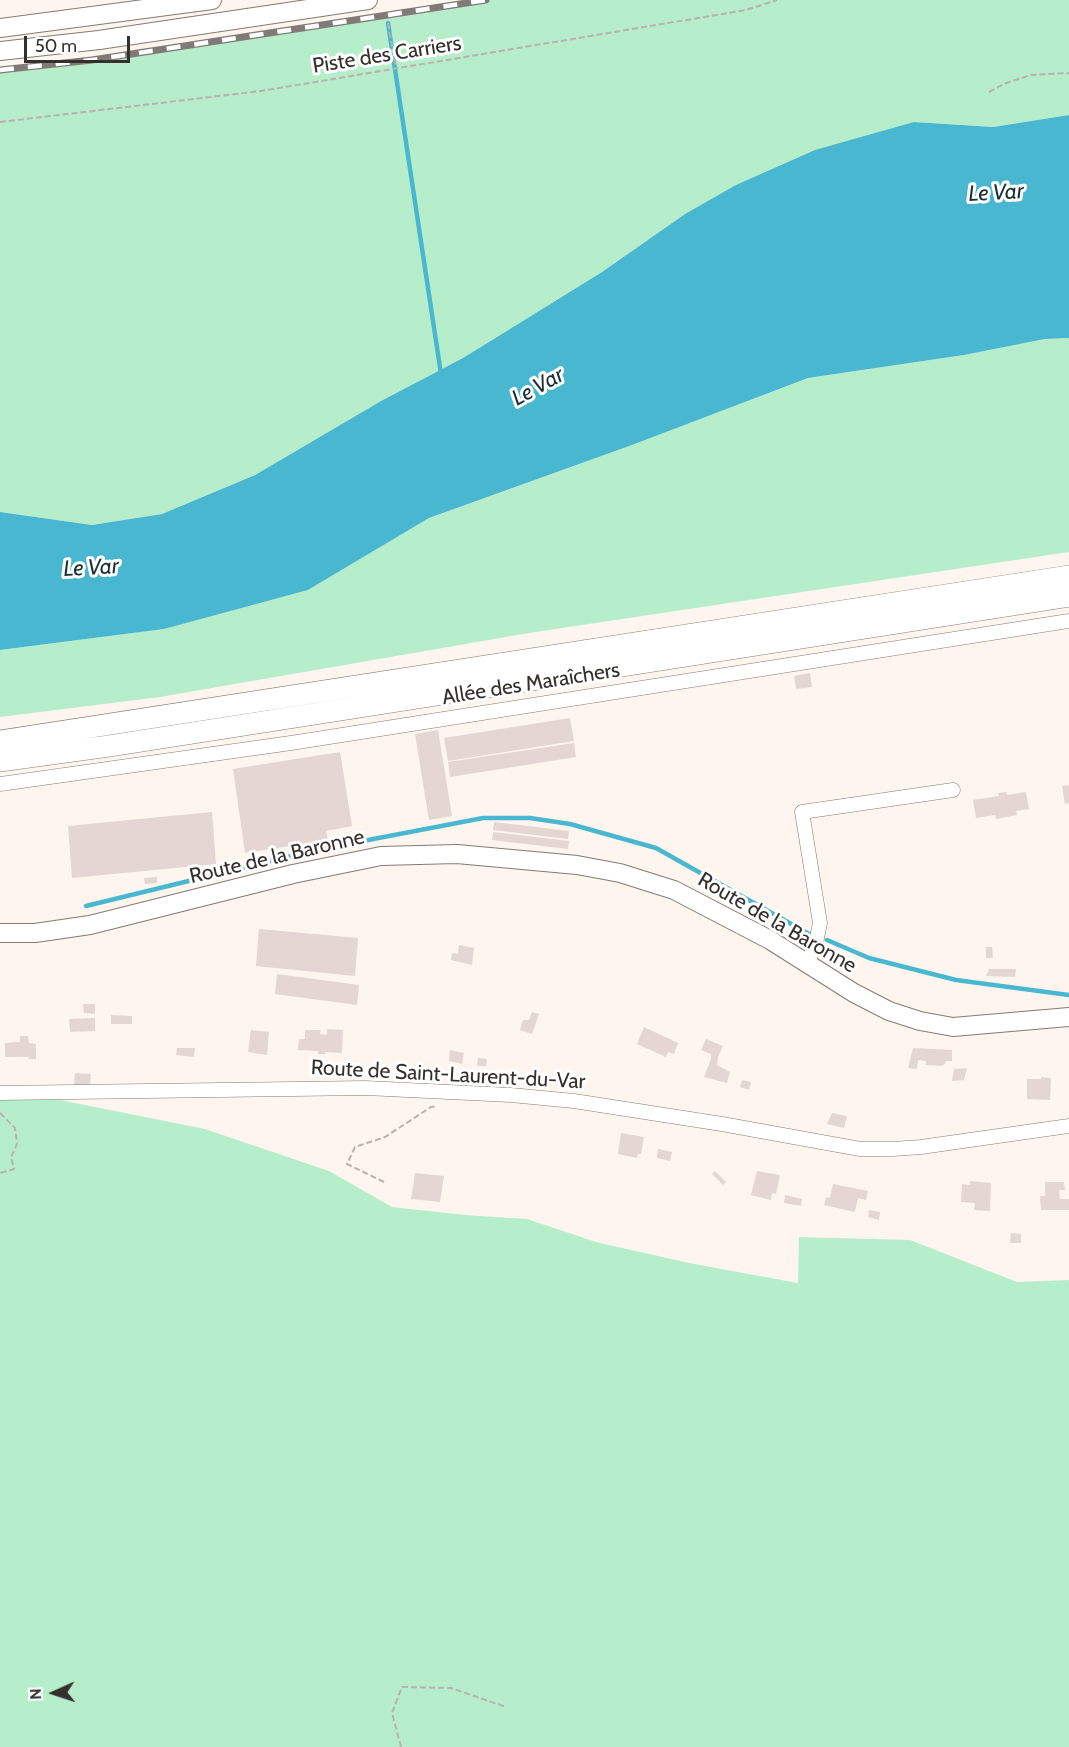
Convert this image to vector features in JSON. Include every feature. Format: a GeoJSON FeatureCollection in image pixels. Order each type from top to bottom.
{"type":"FeatureCollection","features":[{"type":"Feature","properties":{"kind":"highway"},"geometry":{"type":"LineString","coordinates":[[0,741],[1069,576]]}},
{"type":"Feature","properties":{"kind":"highway"},"geometry":{"type":"LineString","coordinates":[[0,761],[109,746],[1069,596]]}},
{"type":"Feature","properties":{"kind":"main road"},"geometry":{"type":"LineString","coordinates":[[0,28],[212,0]]}},
{"type":"Feature","properties":{"kind":"main road"},"geometry":{"type":"LineString","coordinates":[[0,51],[134,36],[368,0]]}},
{"type":"Feature","properties":{"kind":"main road","name":"Route de la Baronne"},"geometry":{"type":"LineString","coordinates":[[0,933],[35,933],[90,926],[293,874],[381,856],[457,854],[577,865],[647,881],[707,906],[770,940],[854,993],[889,1011],[920,1021],[953,1027],[1069,1017]]}},
{"type":"Feature","properties":{"kind":"street","name":"Allée des Maraîchers"},"geometry":{"type":"LineString","coordinates":[[0,784],[303,741],[1069,621]]}},
{"type":"Feature","properties":{"kind":"street"},"geometry":{"type":"LineString","coordinates":[[807,964],[816,943],[820,923],[802,812],[952,790]]}},
{"type":"Feature","properties":{"kind":"street","name":"Route de Saint-Laurent-du-Var"},"geometry":{"type":"LineString","coordinates":[[0,1093],[366,1088],[511,1095],[585,1102],[861,1149],[921,1147],[1069,1126]]}},
{"type":"Feature","properties":{"kind":"path","name":"Piste des Carriers"},"geometry":{"type":"LineString","coordinates":[[0,122],[41,119],[261,91],[746,10],[777,0]]}},
{"type":"Feature","properties":{"kind":"path"},"geometry":{"type":"LineString","coordinates":[[388,23],[396,68]]}},
{"type":"Feature","properties":{"kind":"path"},"geometry":{"type":"LineString","coordinates":[[989,93],[1006,83],[1031,75],[1069,74]]}},
{"type":"Feature","properties":{"kind":"path"},"geometry":{"type":"LineString","coordinates":[[384,1182],[347,1164],[355,1147],[384,1137],[431,1107],[442,1106]]}},
{"type":"Feature","properties":{"kind":"path"},"geometry":{"type":"LineString","coordinates":[[0,1113],[15,1128],[16,1144],[11,1157],[14,1169],[0,1173]]}},
{"type":"Feature","properties":{"kind":"path"},"geometry":{"type":"LineString","coordinates":[[401,1747],[392,1713],[402,1687],[451,1688],[506,1707]]}},
{"type":"Feature","properties":{"kind":"green space"},"geometry":{"type":"Polygon","coordinates":[[[486,0],[1069,0],[1069,115],[993,127],[914,122],[685,214],[602,272],[463,358],[381,401],[255,475],[162,514],[92,525],[0,512],[0,70],[92,60],[486,0]]]}},
{"type":"Feature","properties":{"kind":"green space"},"geometry":{"type":"Polygon","coordinates":[[[1069,338],[1069,552],[529,633],[160,697],[0,717],[0,650],[163,629],[308,590],[429,518],[632,445],[808,378],[964,355],[1045,339],[1069,338]]]}},
{"type":"Feature","properties":{"kind":"green space"},"geometry":{"type":"Polygon","coordinates":[[[0,1088],[205,1129],[329,1171],[392,1207],[527,1219],[596,1242],[689,1263],[798,1283],[799,1237],[910,1240],[1017,1282],[1069,1280],[1069,1747],[0,1747],[0,1088]]]}},
{"type":"Feature","properties":{"kind":"water","name":"Le Var"},"geometry":{"type":"Polygon","coordinates":[[[1069,115],[1069,338],[1045,339],[964,355],[808,378],[632,445],[429,518],[308,590],[164,629],[0,650],[0,512],[92,525],[162,514],[255,475],[381,401],[463,358],[602,272],[685,214],[736,185],[815,150],[914,122],[993,127],[1069,115]]]}},
{"type":"Feature","properties":{"kind":"building"},"geometry":{"type":"Polygon","coordinates":[[[810,673],[812,687],[796,689],[794,676],[810,673]]]}},
{"type":"Feature","properties":{"kind":"building"},"geometry":{"type":"Polygon","coordinates":[[[570,718],[574,741],[448,761],[444,738],[570,718]]]}},
{"type":"Feature","properties":{"kind":"building"},"geometry":{"type":"Polygon","coordinates":[[[438,730],[452,816],[429,820],[415,734],[438,730]]]}},
{"type":"Feature","properties":{"kind":"building"},"geometry":{"type":"Polygon","coordinates":[[[574,743],[576,757],[450,777],[448,762],[574,743]]]}},
{"type":"Feature","properties":{"kind":"building"},"geometry":{"type":"Polygon","coordinates":[[[340,752],[352,826],[326,831],[328,840],[245,853],[233,769],[340,752]]]}},
{"type":"Feature","properties":{"kind":"building"},"geometry":{"type":"Polygon","coordinates":[[[1069,785],[1069,803],[1065,804],[1062,786],[1069,785]]]}},
{"type":"Feature","properties":{"kind":"building"},"geometry":{"type":"Polygon","coordinates":[[[1006,792],[1007,795],[1026,792],[1029,809],[1016,811],[1017,815],[996,819],[995,815],[976,818],[973,800],[999,796],[998,793],[1006,792]]]}},
{"type":"Feature","properties":{"kind":"building"},"geometry":{"type":"Polygon","coordinates":[[[212,812],[216,864],[72,878],[68,826],[212,812]]]}},
{"type":"Feature","properties":{"kind":"building"},"geometry":{"type":"Polygon","coordinates":[[[494,822],[569,831],[568,839],[493,830],[494,822]]]}},
{"type":"Feature","properties":{"kind":"building"},"geometry":{"type":"Polygon","coordinates":[[[493,832],[569,841],[568,849],[492,840],[493,832]]]}},
{"type":"Feature","properties":{"kind":"building"},"geometry":{"type":"Polygon","coordinates":[[[157,877],[157,883],[145,884],[144,878],[157,877]]]}},
{"type":"Feature","properties":{"kind":"building"},"geometry":{"type":"Polygon","coordinates":[[[259,929],[358,938],[355,976],[256,966],[259,929]]]}},
{"type":"Feature","properties":{"kind":"building"},"geometry":{"type":"Polygon","coordinates":[[[459,945],[474,948],[472,965],[451,960],[452,953],[458,954],[459,945]]]}},
{"type":"Feature","properties":{"kind":"building"},"geometry":{"type":"Polygon","coordinates":[[[986,947],[992,947],[993,958],[986,958],[986,947]]]}},
{"type":"Feature","properties":{"kind":"building"},"geometry":{"type":"Polygon","coordinates":[[[989,969],[1016,969],[1015,977],[986,976],[989,969]]]}},
{"type":"Feature","properties":{"kind":"building"},"geometry":{"type":"Polygon","coordinates":[[[277,974],[359,985],[357,1005],[275,994],[277,974]]]}},
{"type":"Feature","properties":{"kind":"building"},"geometry":{"type":"Polygon","coordinates":[[[83,1004],[95,1004],[95,1014],[84,1013],[83,1004]]]}},
{"type":"Feature","properties":{"kind":"building"},"geometry":{"type":"Polygon","coordinates":[[[532,1012],[539,1014],[532,1034],[520,1030],[523,1020],[529,1020],[532,1012]]]}},
{"type":"Feature","properties":{"kind":"building"},"geometry":{"type":"Polygon","coordinates":[[[111,1015],[132,1016],[132,1024],[111,1024],[111,1015]]]}},
{"type":"Feature","properties":{"kind":"building"},"geometry":{"type":"Polygon","coordinates":[[[95,1018],[95,1031],[70,1032],[69,1019],[95,1018]]]}},
{"type":"Feature","properties":{"kind":"building"},"geometry":{"type":"Polygon","coordinates":[[[644,1027],[678,1043],[674,1054],[668,1052],[666,1057],[637,1044],[644,1027]]]}},
{"type":"Feature","properties":{"kind":"building"},"geometry":{"type":"Polygon","coordinates":[[[327,1029],[343,1030],[342,1053],[318,1054],[318,1051],[298,1050],[299,1039],[305,1039],[305,1030],[321,1030],[320,1034],[327,1035],[327,1029]]]}},
{"type":"Feature","properties":{"kind":"building"},"geometry":{"type":"Polygon","coordinates":[[[251,1030],[269,1032],[267,1055],[248,1052],[251,1030]]]}},
{"type":"Feature","properties":{"kind":"building"},"geometry":{"type":"Polygon","coordinates":[[[20,1036],[28,1036],[29,1043],[36,1044],[36,1059],[5,1057],[5,1043],[20,1042],[20,1036]]]}},
{"type":"Feature","properties":{"kind":"building"},"geometry":{"type":"Polygon","coordinates":[[[706,1039],[723,1046],[717,1065],[730,1072],[727,1083],[704,1077],[711,1059],[711,1054],[701,1050],[706,1039]]]}},
{"type":"Feature","properties":{"kind":"building"},"geometry":{"type":"Polygon","coordinates":[[[177,1048],[195,1048],[194,1057],[176,1055],[177,1048]]]}},
{"type":"Feature","properties":{"kind":"building"},"geometry":{"type":"Polygon","coordinates":[[[913,1048],[952,1050],[952,1061],[946,1061],[941,1066],[926,1065],[926,1061],[918,1060],[917,1069],[908,1068],[913,1048]]]}},
{"type":"Feature","properties":{"kind":"building"},"geometry":{"type":"Polygon","coordinates":[[[450,1050],[464,1053],[462,1064],[449,1061],[450,1050]]]}},
{"type":"Feature","properties":{"kind":"building"},"geometry":{"type":"Polygon","coordinates":[[[478,1058],[487,1059],[486,1066],[477,1066],[478,1058]]]}},
{"type":"Feature","properties":{"kind":"building"},"geometry":{"type":"Polygon","coordinates":[[[967,1068],[964,1080],[952,1081],[954,1069],[967,1068]]]}},
{"type":"Feature","properties":{"kind":"building"},"geometry":{"type":"Polygon","coordinates":[[[75,1073],[91,1074],[90,1086],[74,1086],[75,1073]]]}},
{"type":"Feature","properties":{"kind":"building"},"geometry":{"type":"Polygon","coordinates":[[[1041,1077],[1051,1078],[1050,1100],[1027,1099],[1027,1079],[1041,1079],[1041,1077]]]}},
{"type":"Feature","properties":{"kind":"building"},"geometry":{"type":"Polygon","coordinates":[[[742,1080],[751,1082],[749,1090],[740,1087],[742,1080]]]}},
{"type":"Feature","properties":{"kind":"building"},"geometry":{"type":"Polygon","coordinates":[[[832,1113],[847,1116],[844,1128],[827,1124],[832,1113]]]}},
{"type":"Feature","properties":{"kind":"building"},"geometry":{"type":"Polygon","coordinates":[[[621,1133],[644,1137],[641,1154],[638,1154],[637,1158],[618,1154],[621,1133]]]}},
{"type":"Feature","properties":{"kind":"building"},"geometry":{"type":"Polygon","coordinates":[[[658,1149],[672,1152],[670,1161],[657,1158],[658,1149]]]}},
{"type":"Feature","properties":{"kind":"building"},"geometry":{"type":"Polygon","coordinates":[[[715,1171],[726,1182],[723,1185],[712,1174],[715,1171]]]}},
{"type":"Feature","properties":{"kind":"building"},"geometry":{"type":"Polygon","coordinates":[[[757,1171],[780,1175],[776,1194],[772,1193],[771,1200],[751,1195],[757,1171]]]}},
{"type":"Feature","properties":{"kind":"building"},"geometry":{"type":"Polygon","coordinates":[[[415,1173],[444,1176],[440,1202],[411,1199],[415,1173]]]}},
{"type":"Feature","properties":{"kind":"building"},"geometry":{"type":"Polygon","coordinates":[[[970,1181],[991,1183],[990,1211],[974,1210],[975,1203],[961,1202],[962,1184],[970,1185],[970,1181]]]}},
{"type":"Feature","properties":{"kind":"building"},"geometry":{"type":"Polygon","coordinates":[[[1045,1182],[1064,1182],[1065,1190],[1059,1190],[1060,1199],[1069,1199],[1069,1210],[1041,1210],[1040,1196],[1045,1196],[1045,1182]]]}},
{"type":"Feature","properties":{"kind":"building"},"geometry":{"type":"Polygon","coordinates":[[[833,1184],[868,1191],[866,1200],[858,1198],[855,1212],[824,1205],[826,1197],[830,1198],[833,1184]]]}},
{"type":"Feature","properties":{"kind":"building"},"geometry":{"type":"Polygon","coordinates":[[[785,1195],[802,1199],[801,1206],[784,1203],[785,1195]]]}},
{"type":"Feature","properties":{"kind":"building"},"geometry":{"type":"Polygon","coordinates":[[[869,1210],[880,1212],[879,1220],[868,1217],[869,1210]]]}},
{"type":"Feature","properties":{"kind":"building"},"geometry":{"type":"Polygon","coordinates":[[[1011,1233],[1021,1234],[1021,1243],[1010,1243],[1011,1233]]]}},
{"type":"Feature","properties":{"kind":"waterway"},"geometry":{"type":"LineString","coordinates":[[388,23],[441,374]]}},
{"type":"Feature","properties":{"kind":"waterway"},"geometry":{"type":"LineString","coordinates":[[86,906],[316,850],[483,818],[530,818],[570,824],[656,848],[809,934]]}},
{"type":"Feature","properties":{"kind":"waterway"},"geometry":{"type":"LineString","coordinates":[[827,940],[869,958],[956,980],[1069,995]]}},
{"type":"Feature","properties":{"kind":"railway"},"geometry":{"type":"LineString","coordinates":[[0,70],[92,60],[486,0]]}}]}
